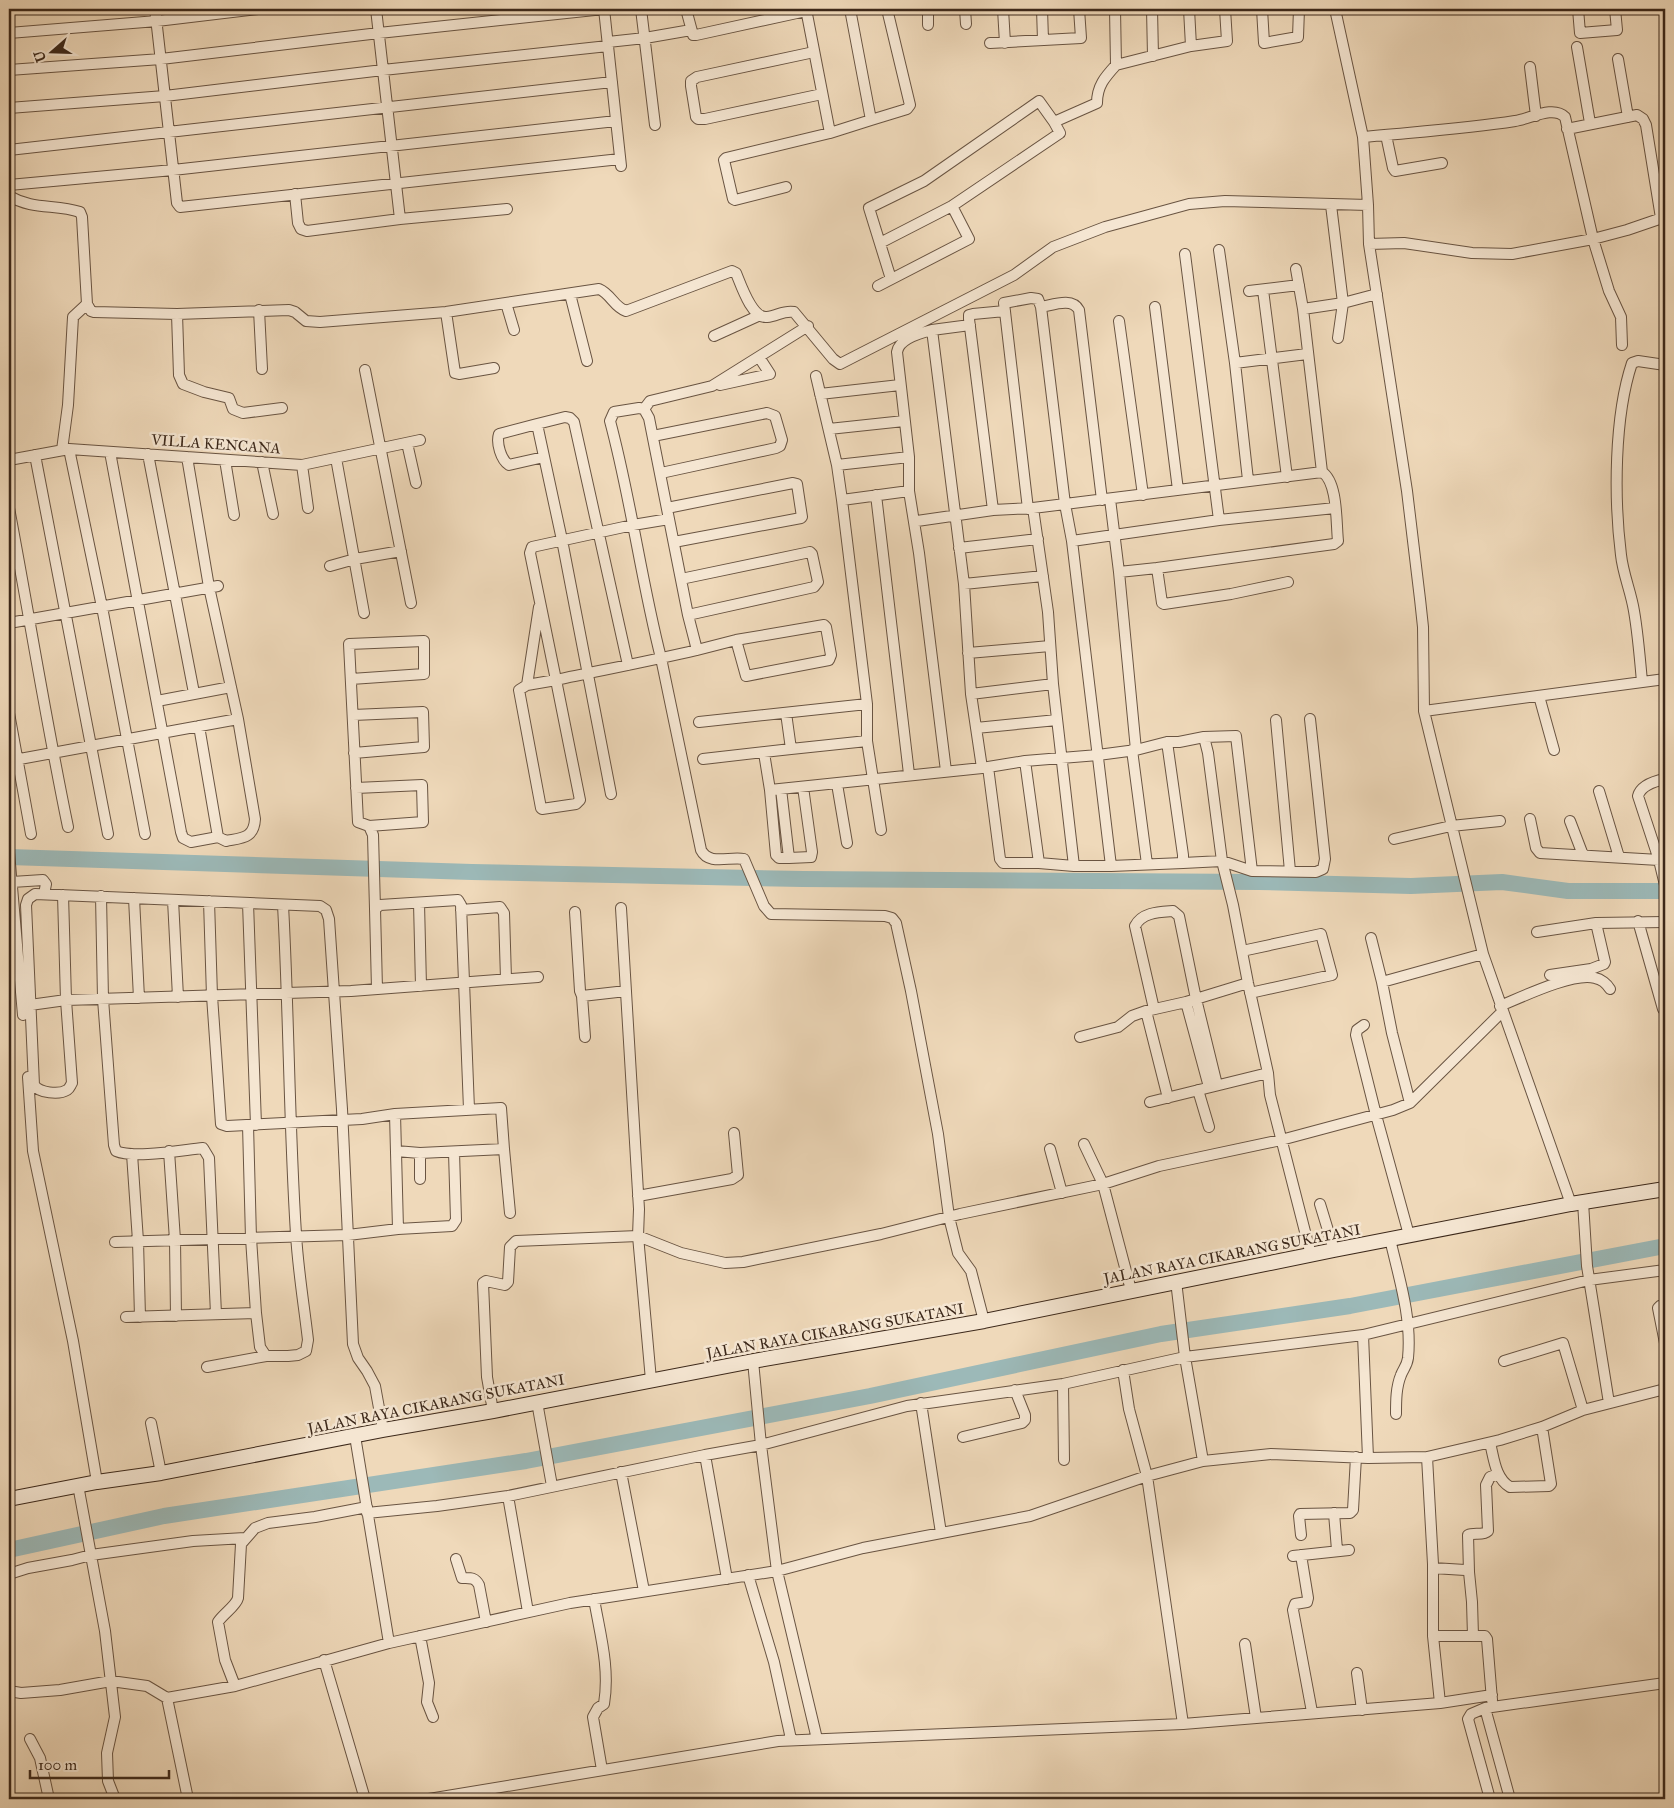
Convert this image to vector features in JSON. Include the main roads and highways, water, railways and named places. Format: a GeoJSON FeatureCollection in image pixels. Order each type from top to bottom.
{"type":"FeatureCollection","features":[{"type":"Feature","properties":{"kind":"main road","name":"JALAN RAYA CIKARANG SUKATANI"},"geometry":{"type":"LineString","coordinates":[[9,1499],[78,1485],[161,1473],[753,1361],[984,1321],[1409,1235],[1577,1203],[1665,1189]]}},
{"type":"Feature","properties":{"kind":"waterway"},"geometry":{"type":"LineString","coordinates":[[9,857],[472,872],[803,879],[1259,882],[1411,886],[1502,882],[1568,891],[1665,891]]}},
{"type":"Feature","properties":{"kind":"waterway"},"geometry":{"type":"LineString","coordinates":[[9,1550],[164,1516],[526,1461],[870,1396],[1161,1334],[1350,1306],[1665,1246]]}}]}
